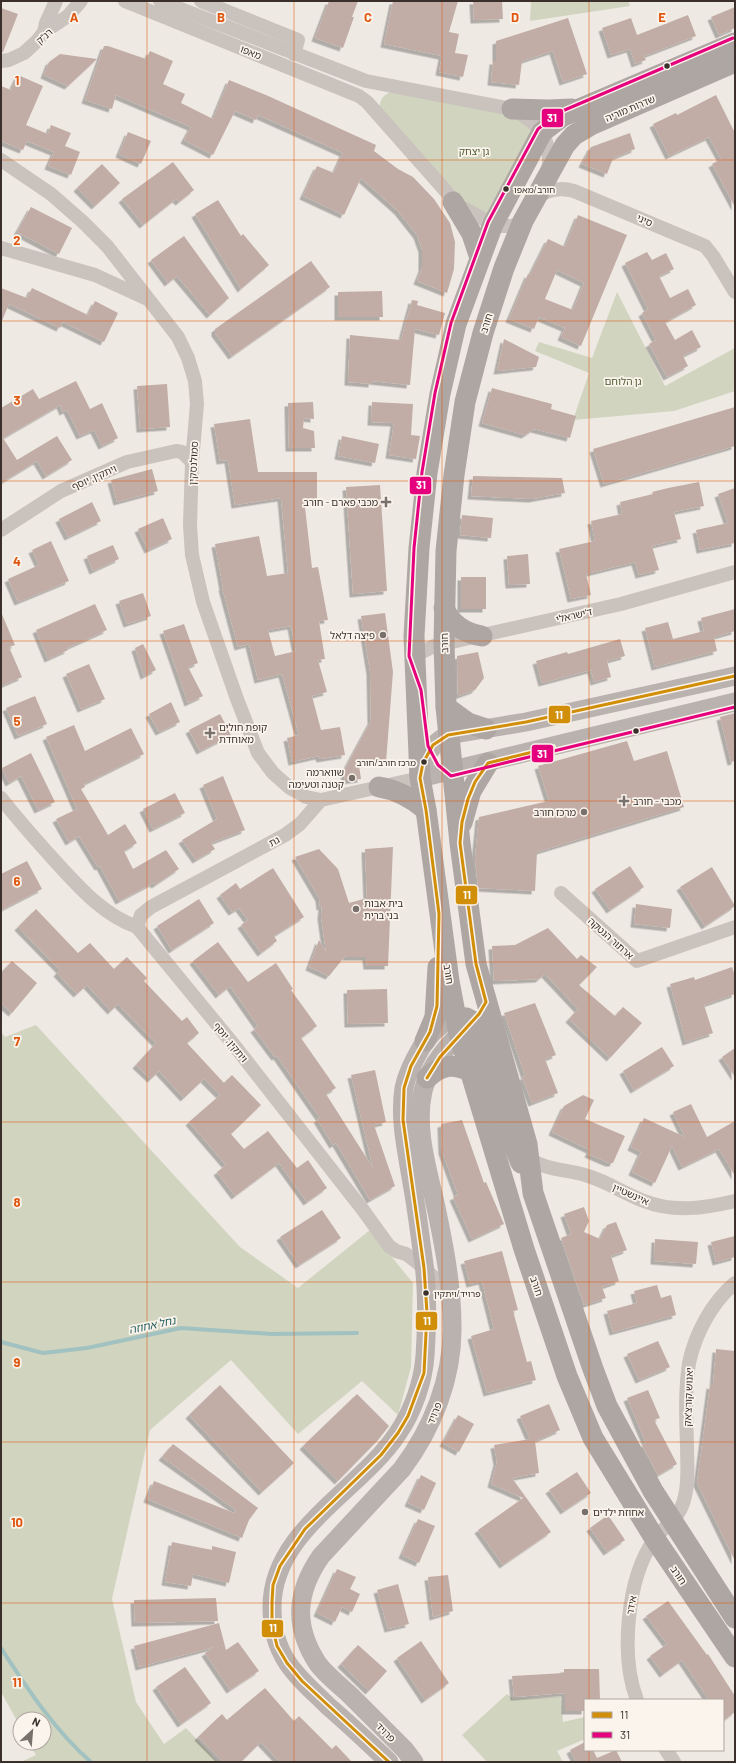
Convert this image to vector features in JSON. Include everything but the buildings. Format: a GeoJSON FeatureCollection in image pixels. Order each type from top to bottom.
{"type":"FeatureCollection","features":[{"type":"Feature","properties":{"kind":"main road","name":"שדרות מוריה"},"geometry":{"type":"LineString","coordinates":[[542,132],[563,116],[735,43]]}},
{"type":"Feature","properties":{"kind":"main road","name":"שדרות מוריה"},"geometry":{"type":"LineString","coordinates":[[546,178],[565,145],[582,129],[735,62]]}},
{"type":"Feature","properties":{"kind":"main road"},"geometry":{"type":"LineString","coordinates":[[512,109],[548,110],[585,107]]}},
{"type":"Feature","properties":{"kind":"main road","name":"חורב"},"geometry":{"type":"LineString","coordinates":[[542,132],[493,224],[480,258],[456,324],[437,408],[427,473],[419,548],[414,656],[420,778],[426,810],[439,914],[462,1024],[470,1071],[524,1249],[567,1376],[593,1438],[655,1538],[735,1657]]}},
{"type":"Feature","properties":{"kind":"main road","name":"חורב"},"geometry":{"type":"LineString","coordinates":[[546,178],[523,221],[504,268],[483,332],[465,402],[452,490],[446,551],[444,608],[446,707],[441,740],[452,771],[476,964],[525,1137],[530,1159],[533,1194],[607,1406],[653,1491],[735,1618]]}},
{"type":"Feature","properties":{"kind":"main road"},"geometry":{"type":"LineString","coordinates":[[454,202],[472,234],[480,258]]}},
{"type":"Feature","properties":{"kind":"main road"},"geometry":{"type":"LineString","coordinates":[[444,608],[449,619],[460,629],[482,636]]}},
{"type":"Feature","properties":{"kind":"main road"},"geometry":{"type":"LineString","coordinates":[[414,656],[426,689],[441,740]]}},
{"type":"Feature","properties":{"kind":"main road"},"geometry":{"type":"LineString","coordinates":[[735,676],[441,740],[426,756],[420,778],[735,702]]}},
{"type":"Feature","properties":{"kind":"main road"},"geometry":{"type":"LineString","coordinates":[[446,707],[468,723],[486,729]]}},
{"type":"Feature","properties":{"kind":"main road"},"geometry":{"type":"LineString","coordinates":[[460,843],[462,822],[468,800],[475,782],[488,762]]}},
{"type":"Feature","properties":{"kind":"main road"},"geometry":{"type":"LineString","coordinates":[[379,787],[389,788],[407,796],[426,810]]}},
{"type":"Feature","properties":{"kind":"main road"},"geometry":{"type":"LineString","coordinates":[[425,1041],[433,1024],[437,1006],[439,914]]}},
{"type":"Feature","properties":{"kind":"main road","name":"פרויד"},"geometry":{"type":"LineString","coordinates":[[414,1762],[405,1750],[319,1664],[307,1643],[301,1622],[300,1603],[305,1585],[313,1568],[322,1556],[402,1469],[421,1441],[431,1422],[441,1396],[451,1348],[452,1327],[450,1295],[440,1226],[420,1128],[423,1091],[427,1078],[462,1024],[486,1002]]}},
{"type":"Feature","properties":{"kind":"main road","name":"פרויד"},"geometry":{"type":"LineString","coordinates":[[389,1762],[302,1681],[287,1663],[277,1646],[272,1625],[273,1585],[280,1566],[306,1529],[381,1455],[398,1433],[408,1416],[424,1372],[427,1313],[424,1268],[406,1149],[403,1120],[404,1088],[411,1066],[425,1041],[441,1024],[462,1024]]}},
{"type":"Feature","properties":{"kind":"main road"},"geometry":{"type":"LineString","coordinates":[[462,1024],[533,1194]]}},
{"type":"Feature","properties":{"kind":"main road"},"geometry":{"type":"LineString","coordinates":[[427,1078],[439,1068],[443,1067],[455,1066],[470,1071]]}},
{"type":"Feature","properties":{"kind":"street"},"geometry":{"type":"LineString","coordinates":[[44,32],[55,1],[68,6],[78,3]]}},
{"type":"Feature","properties":{"kind":"street","name":"מאפו"},"geometry":{"type":"LineString","coordinates":[[125,1],[363,98],[454,202],[493,224],[506,227],[523,221]]}},
{"type":"Feature","properties":{"kind":"street","name":"מאפו"},"geometry":{"type":"LineString","coordinates":[[160,1],[366,81],[512,109],[523,114],[542,132],[548,148],[549,165],[546,178]]}},
{"type":"Feature","properties":{"kind":"street"},"geometry":{"type":"LineString","coordinates":[[201,1],[298,40],[294,54]]}},
{"type":"Feature","properties":{"kind":"street","name":"רנ\"ק"},"geometry":{"type":"LineString","coordinates":[[1,61],[9,60],[24,53],[44,32],[65,19],[78,3]]}},
{"type":"Feature","properties":{"kind":"street"},"geometry":{"type":"LineString","coordinates":[[373,109],[372,102],[375,93],[384,85]]}},
{"type":"Feature","properties":{"kind":"street","name":"סמולנסקין"},"geometry":{"type":"LineString","coordinates":[[1,160],[51,194],[83,222],[118,260],[147,299],[178,336],[188,358],[195,380],[197,404],[192,462],[190,525],[192,555],[202,602],[258,753],[273,773],[290,788],[306,797],[321,800]]}},
{"type":"Feature","properties":{"kind":"street","name":"סיני"},"geometry":{"type":"LineString","coordinates":[[534,200],[542,194],[556,189],[574,191],[705,246],[714,256],[735,292]]}},
{"type":"Feature","properties":{"kind":"street"},"geometry":{"type":"LineString","coordinates":[[1,248],[95,275],[147,299]]}},
{"type":"Feature","properties":{"kind":"street"},"geometry":{"type":"LineString","coordinates":[[95,275],[107,275],[118,260]]}},
{"type":"Feature","properties":{"kind":"street","name":"ויתקין, יוסף"},"geometry":{"type":"LineString","coordinates":[[1,530],[62,491],[127,462],[176,451],[182,452],[192,462]]}},
{"type":"Feature","properties":{"kind":"street","name":"ד'ישראלי"},"geometry":{"type":"LineString","coordinates":[[414,656],[425,649],[444,643],[482,636],[621,604],[735,572]]}},
{"type":"Feature","properties":{"kind":"street"},"geometry":{"type":"LineString","coordinates":[[321,800],[420,778]]}},
{"type":"Feature","properties":{"kind":"street","name":"ויתקין, יוסף"},"geometry":{"type":"LineString","coordinates":[[1,798],[24,827],[79,887],[108,913],[122,922],[137,927],[234,1046],[363,1210],[389,1246],[396,1251],[406,1254],[424,1268],[450,1295]]}},
{"type":"Feature","properties":{"kind":"street","name":"גת"},"geometry":{"type":"LineString","coordinates":[[137,927],[142,915],[151,907],[286,835],[300,824],[321,800]]}},
{"type":"Feature","properties":{"kind":"street","name":"ארתור הנטקה"},"geometry":{"type":"LineString","coordinates":[[561,893],[637,961],[735,927]]}},
{"type":"Feature","properties":{"kind":"street","name":"איינשטיין"},"geometry":{"type":"LineString","coordinates":[[530,1159],[545,1167],[570,1170],[588,1176],[644,1201],[666,1208],[689,1208],[735,1201]]}},
{"type":"Feature","properties":{"kind":"street","name":"יאנוש קורצ'אק"},"geometry":{"type":"LineString","coordinates":[[673,1522],[680,1510],[687,1487],[686,1413],[689,1363],[696,1340],[708,1316],[718,1301],[735,1283]]}},
{"type":"Feature","properties":{"kind":"street","name":"אידר"},"geometry":{"type":"LineString","coordinates":[[637,1699],[632,1689],[627,1636],[637,1575],[655,1538],[673,1522]]}},
{"type":"Feature","properties":{"kind":"street"},"geometry":{"type":"LineString","coordinates":[[667,1751],[674,1762]]}},
{"type":"Feature","properties":{"kind":"green space"},"geometry":{"type":"Polygon","coordinates":[[[531,1],[628,1],[630,6],[530,21],[531,1]]]}},
{"type":"Feature","properties":{"kind":"green space","name":"גן יצחק"},"geometry":{"type":"Polygon","coordinates":[[[392,91],[494,111],[521,120],[535,134],[488,215],[467,205],[380,110],[382,98],[392,91]]]}},
{"type":"Feature","properties":{"kind":"green space","name":"גן הלוחם"},"geometry":{"type":"Polygon","coordinates":[[[617,292],[665,386],[735,348],[735,391],[674,411],[573,420],[589,373],[535,351],[539,342],[592,358],[617,292]]]}},
{"type":"Feature","properties":{"kind":"green space"},"geometry":{"type":"Polygon","coordinates":[[[36,1025],[240,1247],[298,1288],[370,1230],[413,1283],[411,1367],[398,1415],[362,1381],[298,1434],[231,1360],[150,1430],[112,1599],[136,1702],[164,1744],[186,1728],[218,1762],[21,1762],[36,1755],[34,1751],[52,1751],[52,1711],[12,1712],[1,1692],[1,1032],[5,1037],[36,1025]]]}},
{"type":"Feature","properties":{"kind":"green space"},"geometry":{"type":"Polygon","coordinates":[[[507,1694],[513,1699],[561,1697],[563,1722],[584,1717],[584,1739],[557,1751],[563,1762],[487,1762],[462,1735],[507,1694]]]}},
{"type":"Feature","properties":{"kind":"waterway","name":"נחל אחוזה"},"geometry":{"type":"LineString","coordinates":[[1,1342],[43,1353],[87,1348],[181,1328],[272,1334],[357,1333]]}},
{"type":"Feature","properties":{"kind":"waterway","name":"נחל אחוזה"},"geometry":{"type":"LineString","coordinates":[[1,1648],[42,1708],[65,1737],[91,1762]]}},
{"type":"Feature","properties":{"kind":"transit line","name":"31"},"geometry":{"type":"LineString","coordinates":[[733,38],[560,112],[538,129],[488,222],[451,323],[435,393],[422,472],[414,548],[409,656],[421,690],[428,746],[438,765],[451,776],[735,707]]}},
{"type":"Feature","properties":{"kind":"transit line","name":"11"},"geometry":{"type":"LineString","coordinates":[[389,1762],[302,1681],[287,1663],[277,1646],[272,1625],[272,1602],[273,1585],[280,1566],[305,1529],[381,1455],[398,1433],[408,1416],[424,1373],[427,1313],[424,1268],[403,1120],[404,1088],[411,1066],[430,1032],[437,1006],[439,914],[426,810],[420,778],[423,763],[433,745],[448,735],[526,722],[735,676]]}},
{"type":"Feature","properties":{"kind":"transit line","name":"11"},"geometry":{"type":"LineString","coordinates":[[427,1078],[440,1057],[479,1014],[486,1002],[476,964],[460,843],[462,822],[468,799],[475,782],[488,763],[553,747]]}},
{"type":"Feature","properties":{"kind":"place","name":"חורב/מאפו"},"geometry":{"type":"Point","coordinates":[506,189]}},
{"type":"Feature","properties":{"kind":"place","name":"מכבי פארם - חורב"},"geometry":{"type":"Point","coordinates":[386,502]}},
{"type":"Feature","properties":{"kind":"place","name":"פיצה דלאל"},"geometry":{"type":"Point","coordinates":[383,635]}},
{"type":"Feature","properties":{"kind":"place","name":"קופת חולים מאוחדת"},"geometry":{"type":"Point","coordinates":[210,733]}},
{"type":"Feature","properties":{"kind":"place","name":"מרכז חורב/חורב"},"geometry":{"type":"Point","coordinates":[424,762]}},
{"type":"Feature","properties":{"kind":"place","name":"שווארמה קטנה וטעימה"},"geometry":{"type":"Point","coordinates":[352,778]}},
{"type":"Feature","properties":{"kind":"place","name":"מכבי - חורב"},"geometry":{"type":"Point","coordinates":[624,801]}},
{"type":"Feature","properties":{"kind":"place","name":"מרכז חורב"},"geometry":{"type":"Point","coordinates":[584,812]}},
{"type":"Feature","properties":{"kind":"place","name":"בית אבות בני ברית"},"geometry":{"type":"Point","coordinates":[356,909]}},
{"type":"Feature","properties":{"kind":"place","name":"פרויד/ויתקין"},"geometry":{"type":"Point","coordinates":[426,1293]}},
{"type":"Feature","properties":{"kind":"place","name":"אחוזת ילדים"},"geometry":{"type":"Point","coordinates":[585,1512]}}]}
